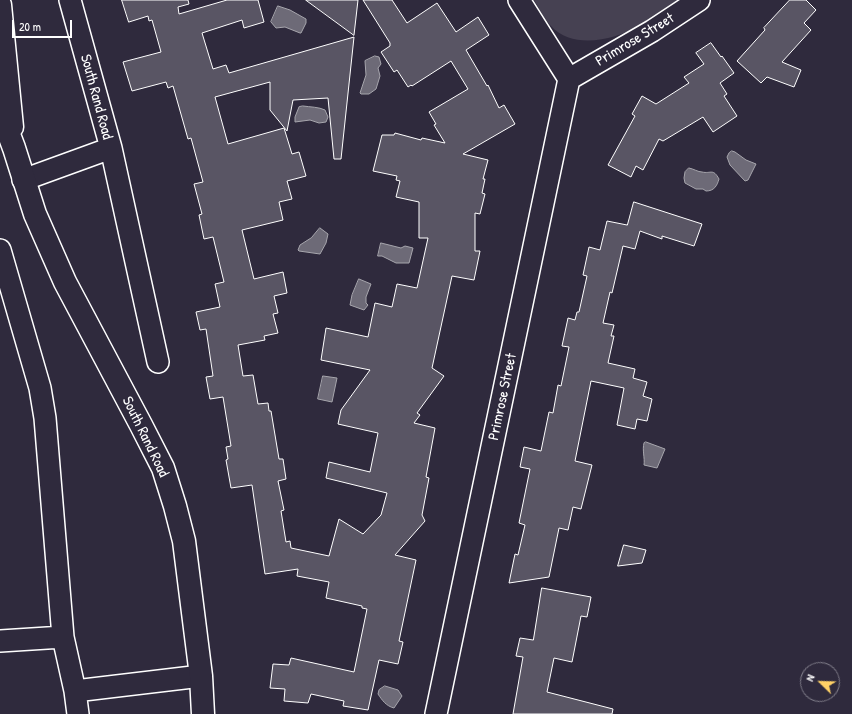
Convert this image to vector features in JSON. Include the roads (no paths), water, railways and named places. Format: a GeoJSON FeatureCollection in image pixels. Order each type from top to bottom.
{"type":"FeatureCollection","features":[{"type":"Feature","properties":{"kind":"main road","name":"South Rand Road"},"geometry":{"type":"LineString","coordinates":[[0,5],[14,148]]}},
{"type":"Feature","properties":{"kind":"main road","name":"South Rand Road"},"geometry":{"type":"LineString","coordinates":[[0,111],[14,148],[35,214],[65,282],[141,425],[162,468],[175,506],[184,541],[201,676],[203,714]]}},
{"type":"Feature","properties":{"kind":"street","name":"South Rand Road"},"geometry":{"type":"LineString","coordinates":[[70,0],[111,148],[158,362]]}},
{"type":"Feature","properties":{"kind":"street"},"geometry":{"type":"LineString","coordinates":[[519,0],[569,79]]}},
{"type":"Feature","properties":{"kind":"street","name":"Primrose Street"},"geometry":{"type":"LineString","coordinates":[[436,714],[569,79],[652,31],[699,0]]}},
{"type":"Feature","properties":{"kind":"street","name":"South Rand Road"},"geometry":{"type":"LineString","coordinates":[[23,180],[111,148]]}},
{"type":"Feature","properties":{"kind":"street"},"geometry":{"type":"LineString","coordinates":[[0,250],[6,292],[40,388],[45,418],[63,637],[75,691],[78,714]]}},
{"type":"Feature","properties":{"kind":"street"},"geometry":{"type":"LineString","coordinates":[[0,641],[63,637]]}},
{"type":"Feature","properties":{"kind":"street"},"geometry":{"type":"LineString","coordinates":[[75,691],[201,676]]}}]}
